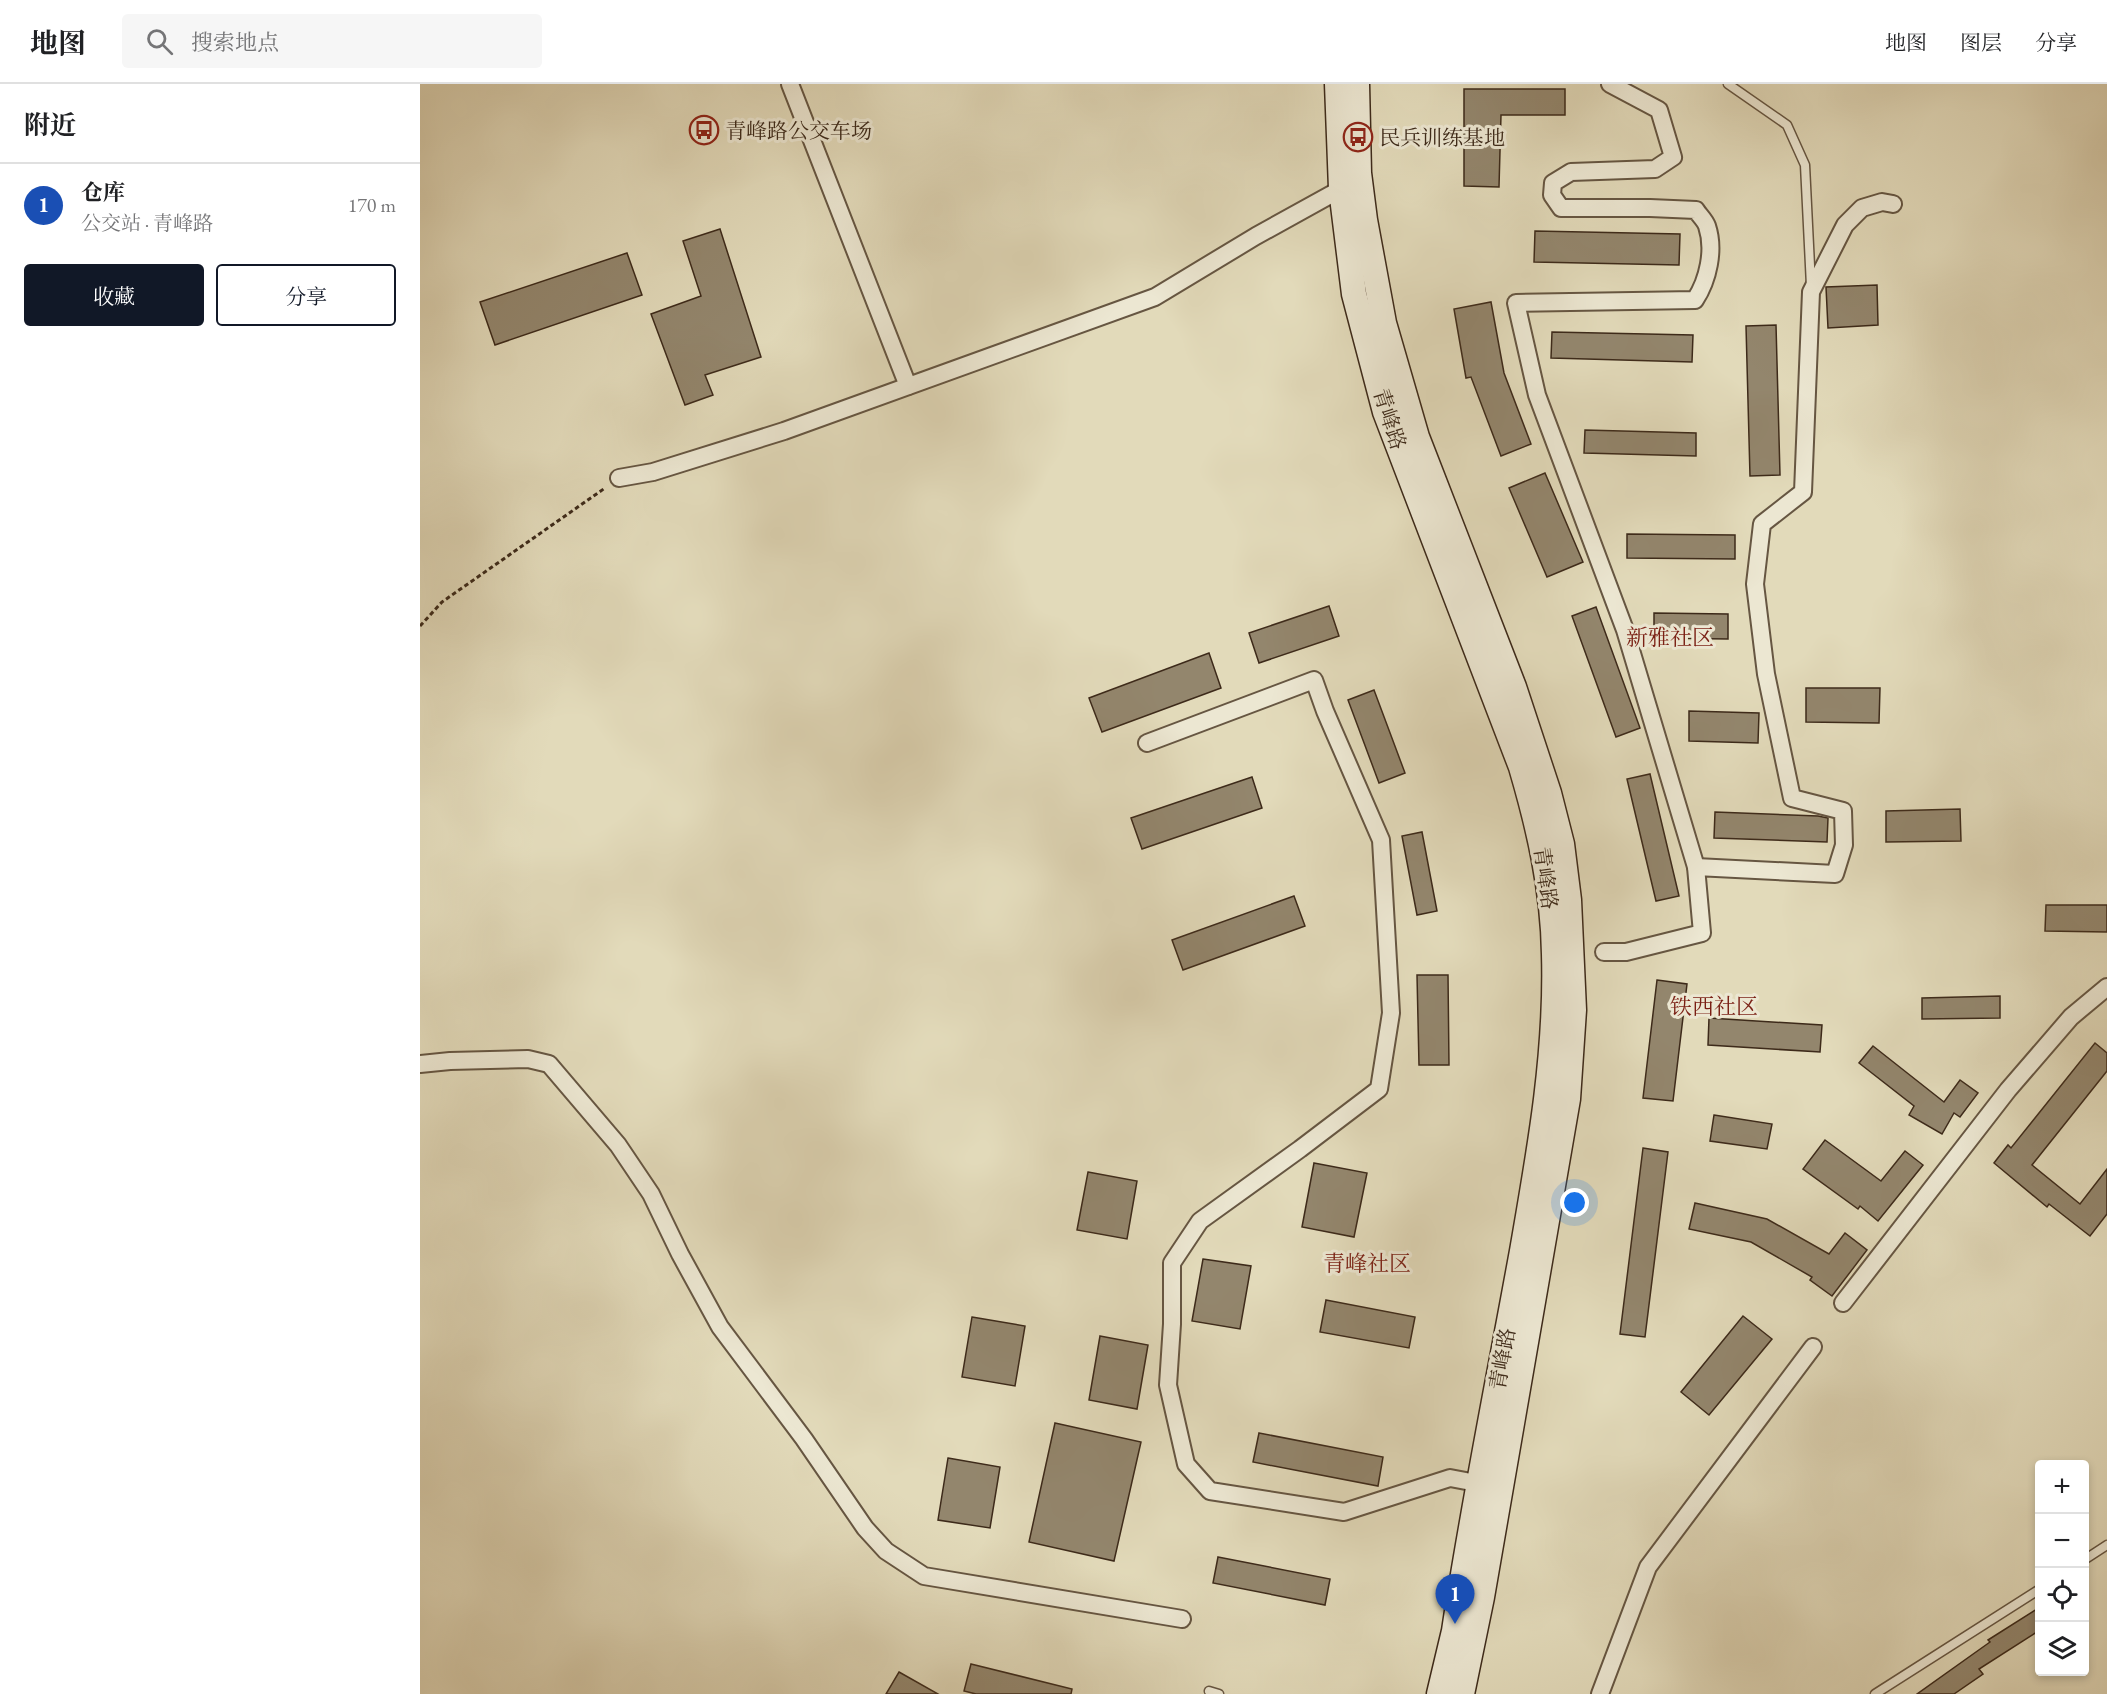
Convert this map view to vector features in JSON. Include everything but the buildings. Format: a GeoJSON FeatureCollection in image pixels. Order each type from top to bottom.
{"type":"FeatureCollection","features":[{"type":"Feature","properties":{"kind":"main road","name":"青峰路"},"geometry":{"type":"LineString","coordinates":[[1337,84],[1351,188]]}},
{"type":"Feature","properties":{"kind":"main road","name":"青峰路"},"geometry":{"type":"LineString","coordinates":[[1357,84],[1351,188],[1354,294],[1385,412],[1521,767],[1536,818],[1547,871],[1554,952],[1554,1022],[1548,1092],[1490,1485],[1482,1597],[1462,1694]]}},
{"type":"Feature","properties":{"kind":"main road","name":"青峰路"},"geometry":{"type":"LineString","coordinates":[[1439,1694],[1490,1485]]}},
{"type":"Feature","properties":{"kind":"street"},"geometry":{"type":"LineString","coordinates":[[790,84],[908,386]]}},
{"type":"Feature","properties":{"kind":"street"},"geometry":{"type":"LineString","coordinates":[[1604,952],[1626,952],[1702,933],[1696,867],[1625,630],[1537,395],[1516,303],[1695,300],[1702,288],[1712,250],[1707,224],[1696,210],[1561,208],[1551,195],[1552,183],[1571,172],[1655,169],[1673,157],[1659,110],[1610,84]]}},
{"type":"Feature","properties":{"kind":"street"},"geometry":{"type":"LineString","coordinates":[[619,478],[653,472],[784,430],[1155,297],[1351,188]]}},
{"type":"Feature","properties":{"kind":"street"},"geometry":{"type":"LineString","coordinates":[[1696,867],[1835,874],[1845,845],[1843,811],[1792,798],[1766,674],[1755,585],[1762,524],[1803,492],[1811,292],[1845,225],[1862,208],[1882,202],[1893,204]]}},
{"type":"Feature","properties":{"kind":"street"},"geometry":{"type":"LineString","coordinates":[[1147,743],[1314,680],[1325,711],[1381,840],[1391,1002],[1379,1089],[1200,1221],[1172,1263],[1172,1324],[1168,1385],[1186,1464],[1210,1491],[1344,1512],[1450,1478],[1490,1485]]}},
{"type":"Feature","properties":{"kind":"street"},"geometry":{"type":"LineString","coordinates":[[1844,1303],[2008,1090],[2072,1017],[2107,987]]}},
{"type":"Feature","properties":{"kind":"street"},"geometry":{"type":"LineString","coordinates":[[420,1064],[528,1059],[549,1065],[618,1144],[651,1194],[680,1254],[720,1327],[804,1439],[865,1528],[886,1551],[924,1576],[1182,1619]]}},
{"type":"Feature","properties":{"kind":"street"},"geometry":{"type":"LineString","coordinates":[[1600,1694],[1648,1567],[1813,1347]]}},
{"type":"Feature","properties":{"kind":"lane"},"geometry":{"type":"LineString","coordinates":[[1728,84],[1787,125],[1805,165],[1811,292]]}},
{"type":"Feature","properties":{"kind":"lane"},"geometry":{"type":"LineString","coordinates":[[2089,1557],[2107,1545]]}},
{"type":"Feature","properties":{"kind":"lane"},"geometry":{"type":"LineString","coordinates":[[1875,1694],[2035,1592]]}},
{"type":"Feature","properties":{"kind":"lane"},"geometry":{"type":"LineString","coordinates":[[1209,1691],[1219,1694]]}},
{"type":"Feature","properties":{"kind":"path"},"geometry":{"type":"LineString","coordinates":[[420,626],[442,602],[619,478]]}},
{"type":"Feature","properties":{"kind":"place","name":"青峰路公交车场"},"geometry":{"type":"Point","coordinates":[704,130]}},
{"type":"Feature","properties":{"kind":"place","name":"民兵训练基地"},"geometry":{"type":"Point","coordinates":[1358,137]}},
{"type":"Feature","properties":{"kind":"place","name":"仓库"},"geometry":{"type":"Point","coordinates":[1455,1624]}},
{"type":"Feature","properties":{"kind":"district","name":"新雅社区"},"geometry":{"type":"Point","coordinates":[1670,637]}},
{"type":"Feature","properties":{"kind":"district","name":"铁西社区"},"geometry":{"type":"Point","coordinates":[1714,1006]}},
{"type":"Feature","properties":{"kind":"district","name":"青峰社区"},"geometry":{"type":"Point","coordinates":[1367,1263]}}]}
